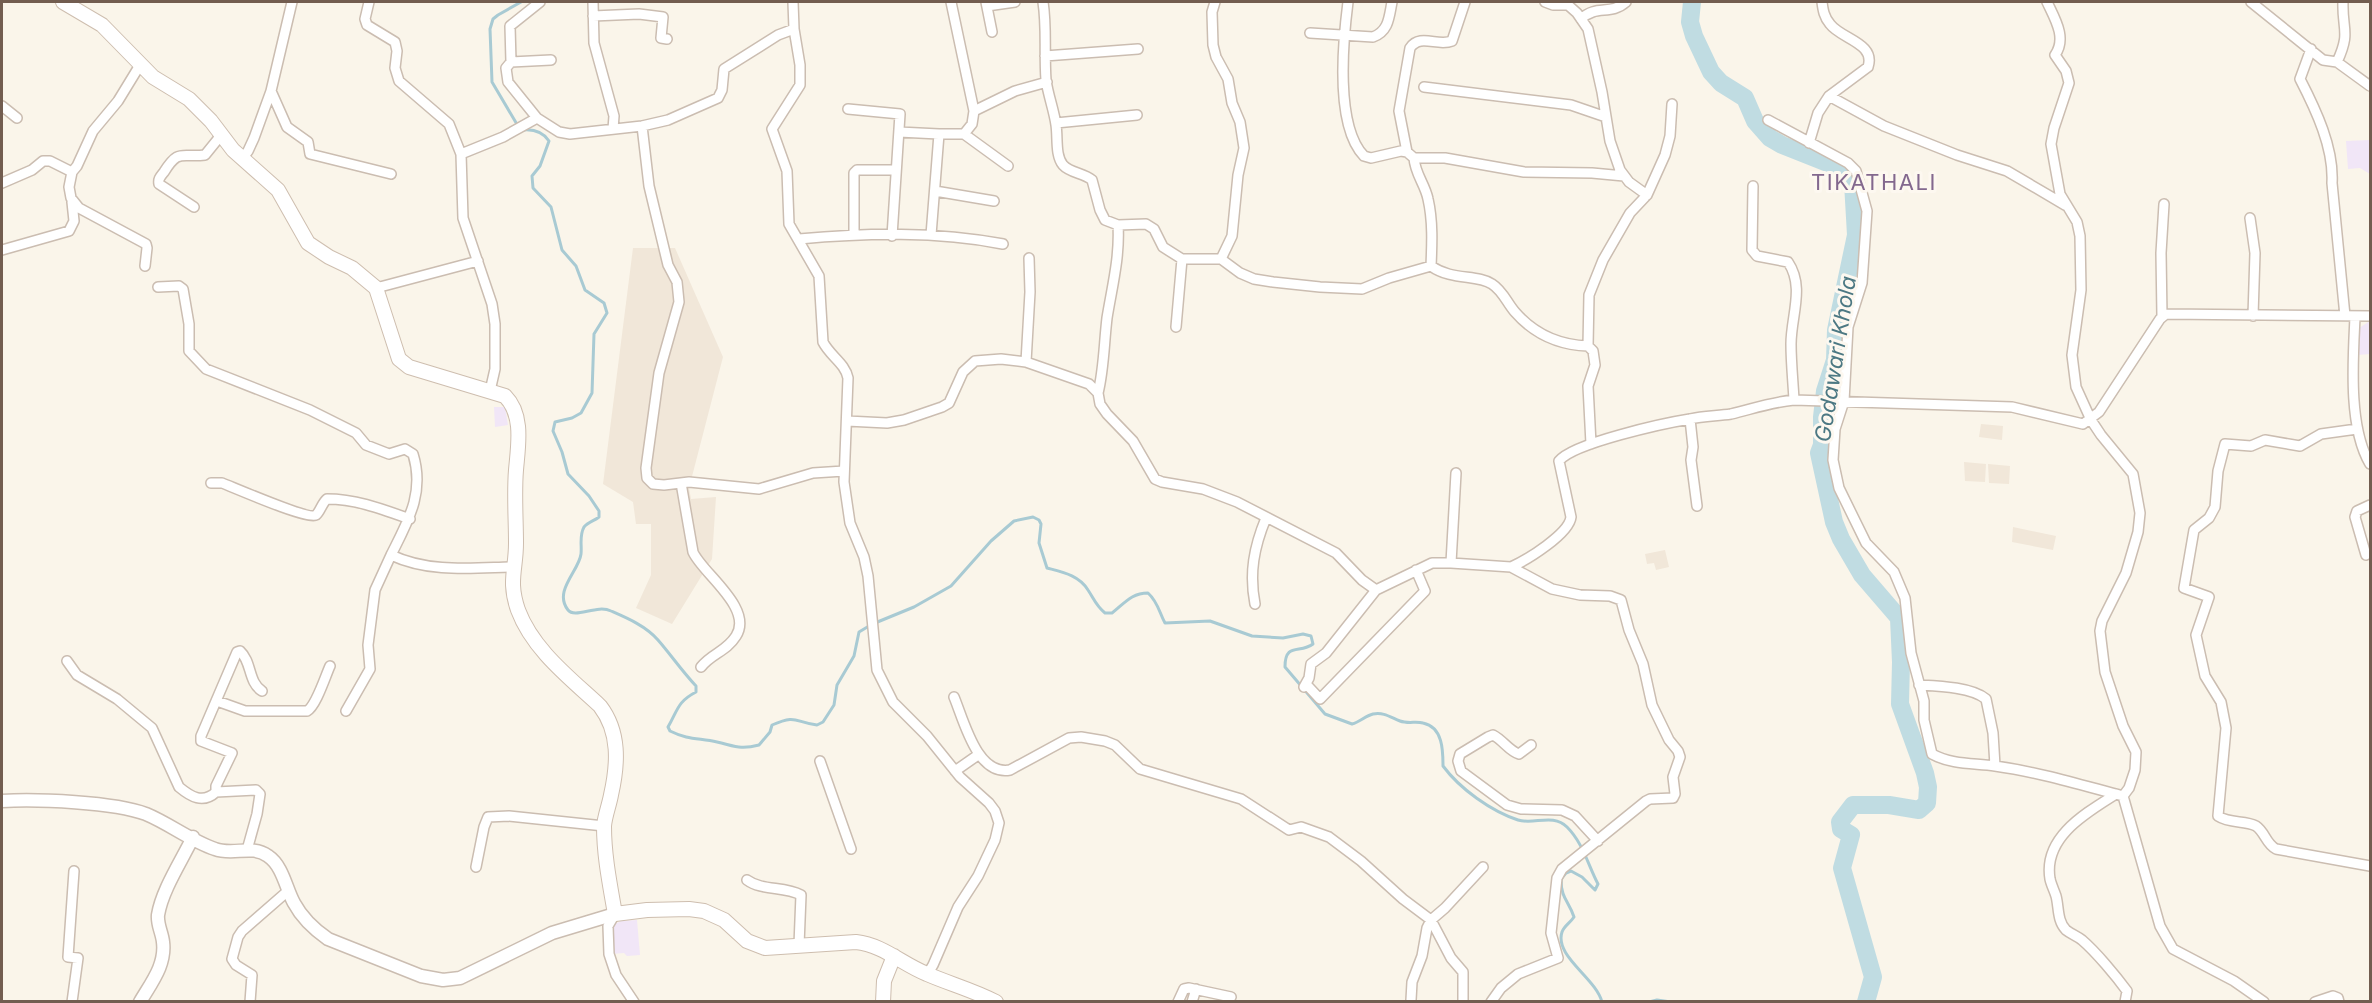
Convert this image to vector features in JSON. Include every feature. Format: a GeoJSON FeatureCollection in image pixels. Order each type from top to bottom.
{"type":"FeatureCollection","features":[{"type":"Feature","properties":{"kind":"main road"},"geometry":{"type":"LineString","coordinates":[[63,2],[102,25],[140,65],[163,84],[189,99],[242,159],[268,179],[278,190],[308,243],[352,268],[376,288],[399,359],[409,367],[505,396],[512,404],[518,427],[516,547],[511,582],[514,597],[528,632],[550,658],[600,706],[614,731],[616,747],[612,786],[604,826],[607,868],[615,914],[648,910],[705,911],[724,920],[747,941],[765,948],[870,943],[927,975],[958,984],[996,1002]]}},
{"type":"Feature","properties":{"kind":"main road"},"geometry":{"type":"LineString","coordinates":[[883,1002],[884,981],[894,956]]}},
{"type":"Feature","properties":{"kind":"street"},"geometry":{"type":"LineString","coordinates":[[369,2],[367,25],[394,42],[397,47],[395,68],[399,81],[448,124],[461,154],[463,218],[492,304],[495,324],[495,369],[490,391]]}},
{"type":"Feature","properties":{"kind":"street"},"geometry":{"type":"LineString","coordinates":[[540,2],[510,26],[511,62],[506,68],[508,82],[537,118],[559,132],[570,134],[642,126],[668,120],[718,98],[722,90],[724,69],[778,35],[794,29]]}},
{"type":"Feature","properties":{"kind":"street"},"geometry":{"type":"LineString","coordinates":[[593,2],[594,43],[614,116],[613,129]]}},
{"type":"Feature","properties":{"kind":"street"},"geometry":{"type":"LineString","coordinates":[[793,2],[800,85],[772,129],[787,171],[789,224],[819,276],[823,342],[827,350],[846,370],[847,422],[844,471],[850,524],[864,556],[868,576],[877,670],[893,702],[927,736],[955,771],[995,811],[999,823],[998,832],[978,876],[958,907],[927,975]]}},
{"type":"Feature","properties":{"kind":"street"},"geometry":{"type":"LineString","coordinates":[[951,2],[974,111],[972,124],[964,134]]}},
{"type":"Feature","properties":{"kind":"street"},"geometry":{"type":"LineString","coordinates":[[992,32],[986,4],[1015,2]]}},
{"type":"Feature","properties":{"kind":"street"},"geometry":{"type":"LineString","coordinates":[[1043,2],[1047,30],[1045,56],[1047,82],[1056,123],[1057,148],[1062,165],[1092,180],[1103,218],[1118,225],[1146,224],[1154,229],[1163,247],[1182,258],[1221,259],[1240,273],[1254,279],[1348,289],[1370,288],[1389,278],[1431,266]]}},
{"type":"Feature","properties":{"kind":"street"},"geometry":{"type":"LineString","coordinates":[[1215,2],[1212,12],[1213,45],[1216,57],[1228,79],[1244,148],[1238,175],[1232,236],[1221,259]]}},
{"type":"Feature","properties":{"kind":"street"},"geometry":{"type":"LineString","coordinates":[[1348,2],[1344,35],[1344,98],[1352,138],[1364,156],[1371,158],[1401,151],[1411,155],[1445,158],[1524,172],[1624,176]]}},
{"type":"Feature","properties":{"kind":"street"},"geometry":{"type":"LineString","coordinates":[[1310,33],[1373,37],[1380,34],[1389,21],[1392,2]]}},
{"type":"Feature","properties":{"kind":"street"},"geometry":{"type":"LineString","coordinates":[[1431,266],[1432,238],[1428,197],[1415,171],[1399,111],[1410,48],[1414,42],[1419,40],[1443,43],[1452,41],[1465,2]]}},
{"type":"Feature","properties":{"kind":"street"},"geometry":{"type":"LineString","coordinates":[[1545,2],[1553,5],[1568,5],[1588,29],[1610,141],[1624,176],[1647,195]]}},
{"type":"Feature","properties":{"kind":"street"},"geometry":{"type":"LineString","coordinates":[[1581,19],[1592,11],[1618,9],[1626,2]]}},
{"type":"Feature","properties":{"kind":"street"},"geometry":{"type":"LineString","coordinates":[[1809,143],[1818,113],[1829,96],[1868,67],[1870,61],[1868,53],[1862,46],[1830,25],[1824,15],[1822,2]]}},
{"type":"Feature","properties":{"kind":"street"},"geometry":{"type":"LineString","coordinates":[[2047,2],[2061,39],[2061,46],[2055,56],[2056,60],[2066,71],[2069,83],[2051,144],[2060,194],[2077,222],[2081,252],[2081,290],[2072,355],[2076,387],[2091,420],[2133,474],[2140,513],[2138,532],[2126,573],[2102,621],[2100,631],[2105,672],[2136,752],[2135,770],[2129,788],[2081,816],[2065,832],[2054,847],[2049,862],[2050,880],[2061,922],[2066,929],[2097,954],[2123,985],[2127,991],[2126,1002]]}},
{"type":"Feature","properties":{"kind":"street"},"geometry":{"type":"LineString","coordinates":[[2251,2],[2323,60],[2337,62],[2370,86]]}},
{"type":"Feature","properties":{"kind":"street"},"geometry":{"type":"LineString","coordinates":[[2337,62],[2344,46],[2346,31],[2343,2]]}},
{"type":"Feature","properties":{"kind":"street"},"geometry":{"type":"LineString","coordinates":[[242,159],[249,151],[271,91],[288,3]]}},
{"type":"Feature","properties":{"kind":"street"},"geometry":{"type":"LineString","coordinates":[[594,16],[639,14],[663,17],[661,38],[667,39]]}},
{"type":"Feature","properties":{"kind":"street"},"geometry":{"type":"LineString","coordinates":[[1045,56],[1138,49]]}},
{"type":"Feature","properties":{"kind":"street"},"geometry":{"type":"LineString","coordinates":[[2311,49],[2300,79],[2328,146],[2333,166],[2332,183],[2350,316],[2357,429],[2359,441],[2370,464]]}},
{"type":"Feature","properties":{"kind":"street"},"geometry":{"type":"LineString","coordinates":[[511,62],[551,60]]}},
{"type":"Feature","properties":{"kind":"street"},"geometry":{"type":"LineString","coordinates":[[2,250],[69,231],[74,221],[69,187],[72,172],[93,131],[118,101],[140,65]]}},
{"type":"Feature","properties":{"kind":"street"},"geometry":{"type":"LineString","coordinates":[[974,111],[1015,91],[1047,82]]}},
{"type":"Feature","properties":{"kind":"street"},"geometry":{"type":"LineString","coordinates":[[1424,87],[1571,105],[1606,117]]}},
{"type":"Feature","properties":{"kind":"street"},"geometry":{"type":"LineString","coordinates":[[271,91],[283,122],[308,142],[310,154],[391,174]]}},
{"type":"Feature","properties":{"kind":"street"},"geometry":{"type":"LineString","coordinates":[[1829,96],[1884,126],[1957,155],[2007,171],[2065,205]]}},
{"type":"Feature","properties":{"kind":"street"},"geometry":{"type":"LineString","coordinates":[[1588,346],[1589,296],[1593,284],[1603,260],[1630,213],[1647,195],[1665,156],[1670,136],[1672,104]]}},
{"type":"Feature","properties":{"kind":"street"},"geometry":{"type":"LineString","coordinates":[[2,106],[17,118]]}},
{"type":"Feature","properties":{"kind":"street"},"geometry":{"type":"LineString","coordinates":[[848,109],[900,114],[892,236]]}},
{"type":"Feature","properties":{"kind":"street"},"geometry":{"type":"LineString","coordinates":[[1056,123],[1124,118],[1137,114]]}},
{"type":"Feature","properties":{"kind":"street"},"geometry":{"type":"LineString","coordinates":[[461,154],[503,137],[537,118]]}},
{"type":"Feature","properties":{"kind":"street"},"geometry":{"type":"LineString","coordinates":[[1768,120],[1848,163],[1856,171],[1867,211],[1862,283],[1848,327],[1840,401],[1834,429],[1833,460],[1839,488],[1866,543],[1894,572],[1905,598],[1911,653],[1924,701],[1927,741],[1932,754],[1944,761],[1995,766],[2064,780],[2119,795]]}},
{"type":"Feature","properties":{"kind":"street"},"geometry":{"type":"LineString","coordinates":[[642,126],[646,173],[668,265],[677,282],[679,292],[679,302],[659,373],[646,468],[647,478],[653,484],[681,483],[759,489],[813,473],[844,471]]}},
{"type":"Feature","properties":{"kind":"street"},"geometry":{"type":"LineString","coordinates":[[899,132],[964,134],[1008,166]]}},
{"type":"Feature","properties":{"kind":"street"},"geometry":{"type":"LineString","coordinates":[[194,207],[159,184],[159,179],[177,155],[205,155],[222,134]]}},
{"type":"Feature","properties":{"kind":"street"},"geometry":{"type":"LineString","coordinates":[[931,235],[939,134]]}},
{"type":"Feature","properties":{"kind":"street"},"geometry":{"type":"LineString","coordinates":[[2,183],[33,170],[43,161],[50,161],[72,172]]}},
{"type":"Feature","properties":{"kind":"street"},"geometry":{"type":"LineString","coordinates":[[854,234],[854,173],[857,170],[895,170]]}},
{"type":"Feature","properties":{"kind":"street"},"geometry":{"type":"LineString","coordinates":[[1753,186],[1752,250],[1757,256],[1788,262],[1795,272],[1797,286],[1791,342],[1798,400]]}},
{"type":"Feature","properties":{"kind":"street"},"geometry":{"type":"LineString","coordinates":[[935,191],[994,201]]}},
{"type":"Feature","properties":{"kind":"street"},"geometry":{"type":"LineString","coordinates":[[72,202],[87,213],[146,244],[145,266]]}},
{"type":"Feature","properties":{"kind":"street"},"geometry":{"type":"LineString","coordinates":[[1511,567],[1559,536],[1570,523],[1571,517],[1559,461],[1563,457],[1592,444],[1690,418],[1731,413],[1773,402],[1798,400],[2012,407],[2075,423],[2083,424],[2091,420],[2104,405],[2162,316],[2161,253],[2164,204]]}},
{"type":"Feature","properties":{"kind":"street"},"geometry":{"type":"LineString","coordinates":[[2250,219],[2254,253],[2253,316]]}},
{"type":"Feature","properties":{"kind":"street"},"geometry":{"type":"LineString","coordinates":[[1118,225],[1118,258],[1107,317],[1102,376],[1098,393],[1100,404],[1107,414],[1133,441],[1155,478],[1162,482],[1217,493],[1336,553],[1362,580],[1376,590]]}},
{"type":"Feature","properties":{"kind":"street"},"geometry":{"type":"LineString","coordinates":[[799,239],[854,234],[931,235],[1003,244]]}},
{"type":"Feature","properties":{"kind":"street"},"geometry":{"type":"LineString","coordinates":[[1026,362],[1030,292],[1029,258]]}},
{"type":"Feature","properties":{"kind":"street"},"geometry":{"type":"LineString","coordinates":[[1176,327],[1182,258]]}},
{"type":"Feature","properties":{"kind":"street"},"geometry":{"type":"LineString","coordinates":[[376,288],[478,261]]}},
{"type":"Feature","properties":{"kind":"street"},"geometry":{"type":"LineString","coordinates":[[1431,266],[1440,273],[1491,283],[1516,313],[1549,339],[1566,345],[1588,346],[1593,351],[1595,365],[1588,386],[1592,444]]}},
{"type":"Feature","properties":{"kind":"street"},"geometry":{"type":"LineString","coordinates":[[158,287],[180,286],[183,289],[189,324],[189,351],[206,369],[310,410],[356,433],[366,445],[393,454],[405,449],[410,451],[415,460],[417,490],[410,519],[375,590],[368,645],[370,669],[346,711]]}},
{"type":"Feature","properties":{"kind":"street"},"geometry":{"type":"LineString","coordinates":[[2162,316],[2166,314],[2370,316]]}},
{"type":"Feature","properties":{"kind":"street"},"geometry":{"type":"LineString","coordinates":[[847,422],[887,423],[904,420],[942,407],[949,403],[963,372],[975,361],[1001,359],[1026,362],[1089,384],[1098,393]]}},
{"type":"Feature","properties":{"kind":"street"},"geometry":{"type":"LineString","coordinates":[[1690,418],[1693,447],[1691,460],[1697,506]]}},
{"type":"Feature","properties":{"kind":"street"},"geometry":{"type":"LineString","coordinates":[[2357,429],[2321,434],[2300,446],[2265,440],[2251,446],[2225,444],[2218,471],[2215,507],[2209,518],[2194,530],[2184,588],[2209,597],[2196,635],[2205,676],[2221,702],[2225,715],[2226,728],[2218,816],[2229,821],[2254,825],[2276,849],[2370,866]]}},
{"type":"Feature","properties":{"kind":"street"},"geometry":{"type":"LineString","coordinates":[[1451,563],[1456,473]]}},
{"type":"Feature","properties":{"kind":"street"},"geometry":{"type":"LineString","coordinates":[[211,483],[222,483],[299,513],[313,516],[317,514],[327,499],[333,499],[360,502],[410,519]]}},
{"type":"Feature","properties":{"kind":"street"},"geometry":{"type":"LineString","coordinates":[[681,483],[695,559],[723,588],[730,599],[738,621],[738,632],[726,650],[711,656],[701,667]]}},
{"type":"Feature","properties":{"kind":"street"},"geometry":{"type":"LineString","coordinates":[[2366,555],[2355,517],[2357,511],[2370,505]]}},
{"type":"Feature","properties":{"kind":"street"},"geometry":{"type":"LineString","coordinates":[[1255,604],[1251,575],[1254,551],[1266,518]]}},
{"type":"Feature","properties":{"kind":"street"},"geometry":{"type":"LineString","coordinates":[[392,555],[405,562],[440,568],[512,567]]}},
{"type":"Feature","properties":{"kind":"street"},"geometry":{"type":"LineString","coordinates":[[1416,570],[1425,591],[1320,699],[1305,685],[1309,678],[1311,664],[1326,653],[1376,590],[1416,570],[1432,563],[1511,567],[1552,589],[1580,595],[1610,596],[1621,600],[1629,630],[1644,664],[1652,705],[1680,757],[1673,777],[1675,794],[1673,798],[1646,801],[1562,869],[1557,878],[1551,937],[1558,958],[1518,974],[1501,988],[1491,1002]]}},
{"type":"Feature","properties":{"kind":"street"},"geometry":{"type":"LineString","coordinates":[[216,792],[216,786],[232,753],[201,741],[201,736],[235,656],[240,651],[248,662],[254,684],[262,691]]}},
{"type":"Feature","properties":{"kind":"street"},"geometry":{"type":"LineString","coordinates":[[67,661],[77,675],[117,699],[152,728],[179,787],[187,794],[202,799],[216,792],[256,790],[260,794],[247,850]]}},
{"type":"Feature","properties":{"kind":"street"},"geometry":{"type":"LineString","coordinates":[[217,701],[245,711],[307,711],[314,705],[317,692],[330,666]]}},
{"type":"Feature","properties":{"kind":"street"},"geometry":{"type":"LineString","coordinates":[[1919,685],[1962,690],[1981,694],[1986,699],[1993,733],[1995,766]]}},
{"type":"Feature","properties":{"kind":"street"},"geometry":{"type":"LineString","coordinates":[[954,697],[978,755],[994,770],[1000,772],[1010,770],[1069,738],[1081,737],[1105,741],[1115,745],[1140,769],[1241,799],[1290,830],[1301,827],[1329,837],[1361,861],[1402,899],[1431,920],[1451,958],[1463,972],[1463,1002]]}},
{"type":"Feature","properties":{"kind":"street"},"geometry":{"type":"LineString","coordinates":[[1531,745],[1519,754],[1493,735],[1460,754],[1458,761],[1461,771],[1506,805],[1521,809],[1562,810],[1575,816],[1595,843]]}},
{"type":"Feature","properties":{"kind":"street"},"geometry":{"type":"LineString","coordinates":[[955,771],[978,755]]}},
{"type":"Feature","properties":{"kind":"street"},"geometry":{"type":"LineString","coordinates":[[820,761],[851,849]]}},
{"type":"Feature","properties":{"kind":"street"},"geometry":{"type":"LineString","coordinates":[[2119,795],[2160,926],[2173,949],[2234,981],[2264,1002]]}},
{"type":"Feature","properties":{"kind":"street"},"geometry":{"type":"LineString","coordinates":[[2,801],[60,803],[131,810],[147,814],[214,849],[226,852],[247,850],[269,856],[278,867],[294,904],[313,929],[328,939],[435,980],[460,978],[552,933],[615,914]]}},
{"type":"Feature","properties":{"kind":"street"},"geometry":{"type":"LineString","coordinates":[[476,867],[488,817],[509,816],[604,826]]}},
{"type":"Feature","properties":{"kind":"street"},"geometry":{"type":"LineString","coordinates":[[140,1002],[161,964],[163,939],[158,925],[158,916],[161,904],[193,837]]}},
{"type":"Feature","properties":{"kind":"street"},"geometry":{"type":"LineString","coordinates":[[1411,1000],[1412,982],[1422,956],[1427,928],[1431,920],[1483,867]]}},
{"type":"Feature","properties":{"kind":"street"},"geometry":{"type":"LineString","coordinates":[[72,1002],[78,958],[68,957],[74,871]]}},
{"type":"Feature","properties":{"kind":"street"},"geometry":{"type":"LineString","coordinates":[[747,880],[760,886],[782,888],[801,895],[799,945]]}},
{"type":"Feature","properties":{"kind":"street"},"geometry":{"type":"LineString","coordinates":[[250,1002],[252,975],[236,965],[232,959],[238,937],[289,890]]}},
{"type":"Feature","properties":{"kind":"street"},"geometry":{"type":"LineString","coordinates":[[615,914],[608,926],[609,954],[616,975],[634,1002]]}},
{"type":"Feature","properties":{"kind":"street"},"geometry":{"type":"LineString","coordinates":[[1178,1002],[1184,990],[1196,989],[1231,997]]}},
{"type":"Feature","properties":{"kind":"street"},"geometry":{"type":"LineString","coordinates":[[1192,1002],[1196,989]]}},
{"type":"Feature","properties":{"kind":"street"},"geometry":{"type":"LineString","coordinates":[[2314,1002],[2332,996],[2338,998],[2339,1002]]}},
{"type":"Feature","properties":{"kind":"shaded area"},"geometry":{"type":"Polygon","coordinates":[[[2370,140],[2370,174],[2360,168],[2348,169],[2346,141],[2370,140]]]}},
{"type":"Feature","properties":{"kind":"shaded area"},"geometry":{"type":"Polygon","coordinates":[[[633,248],[675,248],[723,357],[689,488],[691,499],[716,497],[712,559],[672,624],[636,608],[651,575],[651,524],[636,524],[633,502],[603,484],[633,248]]]}},
{"type":"Feature","properties":{"kind":"shaded area"},"geometry":{"type":"Polygon","coordinates":[[[2370,321],[2370,354],[2357,355],[2356,343],[2359,328],[2370,321]]]}},
{"type":"Feature","properties":{"kind":"shaded area"},"geometry":{"type":"Polygon","coordinates":[[[494,407],[505,407],[508,425],[495,427],[494,407]]]}},
{"type":"Feature","properties":{"kind":"shaded area"},"geometry":{"type":"Polygon","coordinates":[[[1981,424],[2003,426],[2002,440],[1979,437],[1981,424]]]}},
{"type":"Feature","properties":{"kind":"shaded area"},"geometry":{"type":"Polygon","coordinates":[[[1964,462],[1986,464],[1985,482],[1965,481],[1964,462]]]}},
{"type":"Feature","properties":{"kind":"shaded area"},"geometry":{"type":"Polygon","coordinates":[[[1988,464],[2010,466],[2009,484],[1989,483],[1988,464]]]}},
{"type":"Feature","properties":{"kind":"shaded area"},"geometry":{"type":"Polygon","coordinates":[[[2013,527],[2056,536],[2053,550],[2012,542],[2013,527]]]}},
{"type":"Feature","properties":{"kind":"shaded area"},"geometry":{"type":"Polygon","coordinates":[[[1665,550],[1669,567],[1656,570],[1654,563],[1647,564],[1645,554],[1665,550]]]}},
{"type":"Feature","properties":{"kind":"shaded area"},"geometry":{"type":"Polygon","coordinates":[[[637,920],[640,955],[612,954],[609,927],[621,921],[637,920]]]}},
{"type":"Feature","properties":{"kind":"waterway"},"geometry":{"type":"LineString","coordinates":[[518,126],[492,82],[490,29],[493,19],[521,2]]}},
{"type":"Feature","properties":{"kind":"waterway","name":"Godawari Khola"},"geometry":{"type":"LineString","coordinates":[[1692,2],[1690,22],[1711,72],[1721,83],[1745,98],[1755,121],[1770,138],[1845,170],[1853,183],[1856,235],[1836,330],[1835,360],[1825,391],[1822,445],[1819,453],[1834,522],[1841,539],[1862,575],[1899,618],[1900,704],[1928,787],[1927,803],[1919,810],[1889,805],[1853,805],[1840,822],[1841,829],[1851,835],[1842,868],[1873,977],[1866,1002]]}},
{"type":"Feature","properties":{"kind":"waterway"},"geometry":{"type":"LineString","coordinates":[[523,130],[538,132],[549,141],[540,166],[532,176],[533,188],[551,207],[562,250],[576,266],[585,290],[604,303],[607,313],[594,334],[592,393],[581,413],[555,422],[553,431],[568,474],[589,496],[599,511],[599,517],[582,530],[579,561],[563,596],[568,610],[576,613],[605,609],[648,631],[696,686],[696,692],[685,699],[679,707],[668,727],[670,731],[688,737],[742,747],[759,745],[770,732],[772,725],[786,720],[817,725],[823,722],[834,705],[837,685],[854,656],[859,632],[869,626]]}},
{"type":"Feature","properties":{"kind":"waterway"},"geometry":{"type":"LineString","coordinates":[[875,623],[914,607],[951,586],[991,541],[1014,521],[1033,517],[1041,524],[1039,543],[1047,568],[1070,575],[1080,581],[1105,613],[1112,613],[1132,597],[1148,593],[1165,623],[1210,621],[1252,636],[1283,638],[1303,634],[1311,636],[1313,644],[1290,651],[1285,667],[1325,714],[1352,724],[1370,715],[1380,714],[1403,722],[1420,722],[1430,725],[1435,729],[1440,740],[1443,766],[1458,783],[1477,798],[1497,811],[1518,820],[1556,821],[1562,823],[1573,833],[1598,884],[1595,890],[1582,877],[1571,871],[1561,879],[1564,896],[1574,917],[1563,930],[1561,941],[1564,950],[1592,984],[1602,1002]]}},
{"type":"Feature","properties":{"kind":"waterway"},"geometry":{"type":"LineString","coordinates":[[1649,1002],[1657,1000],[1671,1002]]}},
{"type":"Feature","properties":{"kind":"district","name":"TIKATHALI"},"geometry":{"type":"Point","coordinates":[1874,182]}}]}
